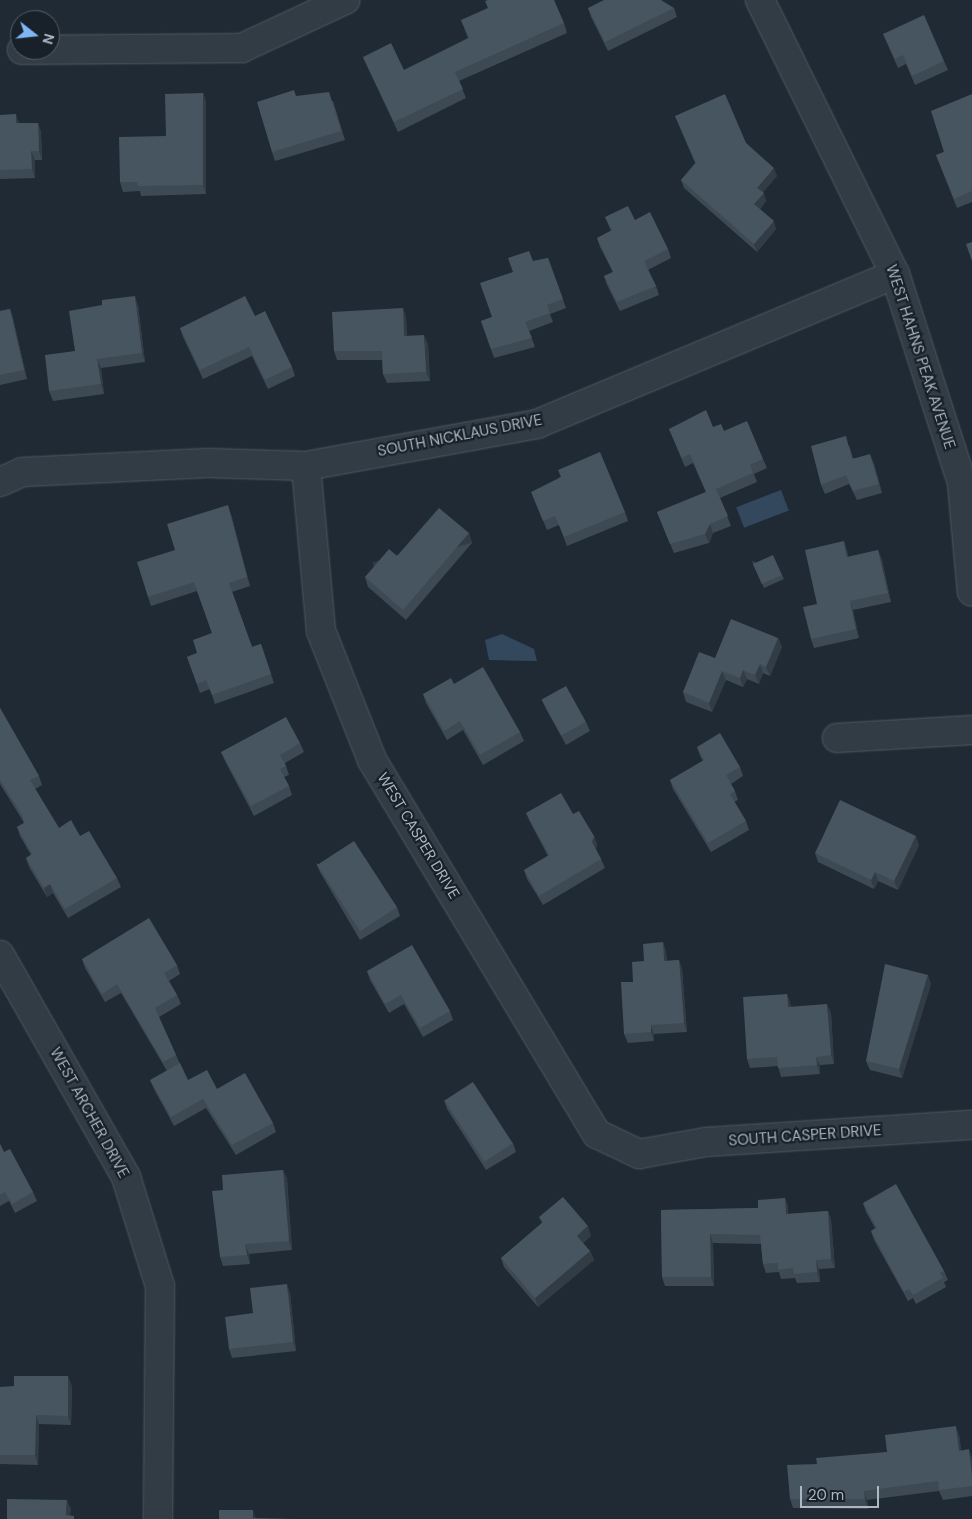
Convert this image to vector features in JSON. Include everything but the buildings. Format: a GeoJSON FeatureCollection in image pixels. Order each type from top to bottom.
{"type":"FeatureCollection","features":[{"type":"Feature","properties":{"kind":"street"},"geometry":{"type":"LineString","coordinates":[[60,50],[242,48],[345,0]]}},
{"type":"Feature","properties":{"kind":"street","name":"WEST HAHNS PEAK AVENUE"},"geometry":{"type":"LineString","coordinates":[[760,0],[895,274],[962,483],[972,592]]}},
{"type":"Feature","properties":{"kind":"street","name":"SOUTH NICKLAUS DRIVE"},"geometry":{"type":"LineString","coordinates":[[0,482],[22,472],[208,463],[306,466],[537,424],[895,274]]}},
{"type":"Feature","properties":{"kind":"street","name":"WEST CASPER DRIVE"},"geometry":{"type":"LineString","coordinates":[[306,466],[321,631],[372,760],[597,1134],[639,1154]]}},
{"type":"Feature","properties":{"kind":"street"},"geometry":{"type":"LineString","coordinates":[[837,738],[972,730]]}},
{"type":"Feature","properties":{"kind":"street","name":"WEST ARCHER DRIVE"},"geometry":{"type":"LineString","coordinates":[[0,954],[126,1177],[160,1286],[158,1519]]}},
{"type":"Feature","properties":{"kind":"street","name":"SOUTH CASPER DRIVE"},"geometry":{"type":"LineString","coordinates":[[639,1154],[706,1142],[972,1125]]}},
{"type":"Feature","properties":{"kind":"water"},"geometry":{"type":"Polygon","coordinates":[[[781,490],[789,511],[744,528],[736,507],[781,490]]]}},
{"type":"Feature","properties":{"kind":"water"},"geometry":{"type":"Polygon","coordinates":[[[502,634],[534,649],[537,661],[489,660],[485,640],[502,634]]]}}]}
